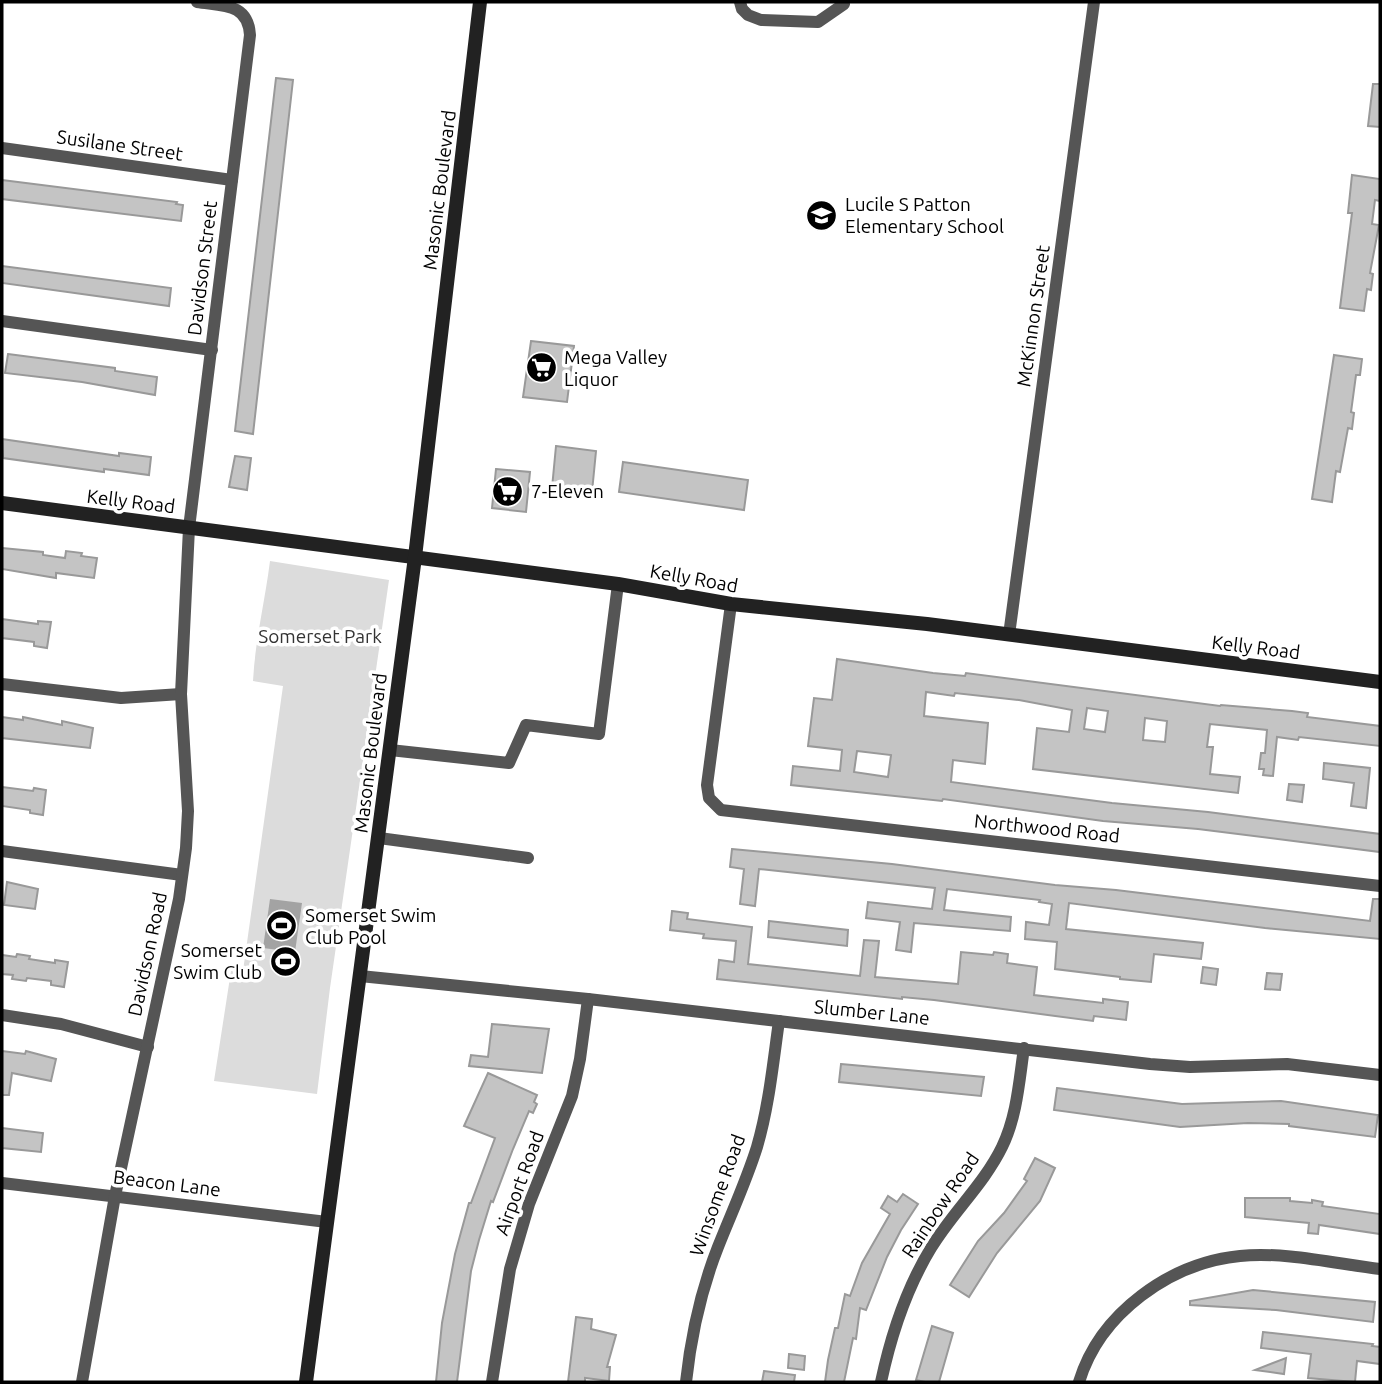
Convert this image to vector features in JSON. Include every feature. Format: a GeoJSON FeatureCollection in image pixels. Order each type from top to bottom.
{"type":"FeatureCollection","features":[{"type":"Feature","properties":{"kind":"street","name":"Davidson Street"},"geometry":{"type":"LineString","coordinates":[[189,528],[250,35],[244,13],[230,7],[197,2]]}},
{"type":"Feature","properties":{"kind":"street","name":"Masonic Boulevard"},"geometry":{"type":"LineString","coordinates":[[306,1382],[415,557],[480,2]]}},
{"type":"Feature","properties":{"kind":"street"},"geometry":{"type":"LineString","coordinates":[[740,2],[748,15],[761,20],[818,22],[844,4]]}},
{"type":"Feature","properties":{"kind":"street","name":"McKinnon Street"},"geometry":{"type":"LineString","coordinates":[[1009,635],[1094,2]]}},
{"type":"Feature","properties":{"kind":"street","name":"Susilane Street"},"geometry":{"type":"LineString","coordinates":[[2,148],[232,180]]}},
{"type":"Feature","properties":{"kind":"street"},"geometry":{"type":"LineString","coordinates":[[2,321],[212,350]]}},
{"type":"Feature","properties":{"kind":"street","name":"Kelly Road"},"geometry":{"type":"LineString","coordinates":[[2,503],[618,584],[731,604],[1009,635],[1380,682]]}},
{"type":"Feature","properties":{"kind":"street","name":"Davidson Road"},"geometry":{"type":"LineString","coordinates":[[82,1382],[115,1196],[182,875],[188,811],[181,694],[189,528]]}},
{"type":"Feature","properties":{"kind":"street"},"geometry":{"type":"LineString","coordinates":[[390,750],[509,763],[526,725],[599,734],[618,584]]}},
{"type":"Feature","properties":{"kind":"street","name":"Northwood Road"},"geometry":{"type":"LineString","coordinates":[[731,604],[707,785],[712,803],[728,811],[1380,886]]}},
{"type":"Feature","properties":{"kind":"street"},"geometry":{"type":"LineString","coordinates":[[2,684],[121,698],[181,694]]}},
{"type":"Feature","properties":{"kind":"street"},"geometry":{"type":"LineString","coordinates":[[379,838],[528,858]]}},
{"type":"Feature","properties":{"kind":"street"},"geometry":{"type":"LineString","coordinates":[[2,852],[182,875]]}},
{"type":"Feature","properties":{"kind":"street","name":"Slumber Lane"},"geometry":{"type":"LineString","coordinates":[[360,976],[1190,1067],[1287,1063],[1380,1075]]}},
{"type":"Feature","properties":{"kind":"street","name":"Airport Road"},"geometry":{"type":"LineString","coordinates":[[492,1382],[510,1269],[529,1203],[572,1096],[588,999]]}},
{"type":"Feature","properties":{"kind":"street"},"geometry":{"type":"LineString","coordinates":[[2,1015],[61,1024],[148,1047]]}},
{"type":"Feature","properties":{"kind":"street","name":"Winsome Road"},"geometry":{"type":"LineString","coordinates":[[685,1382],[701,1298],[758,1144],[766,1110],[779,1021]]}},
{"type":"Feature","properties":{"kind":"street","name":"Rainbow Road"},"geometry":{"type":"LineString","coordinates":[[881,1382],[888,1347],[908,1291],[931,1247],[992,1164],[1002,1146],[1016,1103],[1024,1048]]}},
{"type":"Feature","properties":{"kind":"street","name":"Beacon Lane"},"geometry":{"type":"LineString","coordinates":[[2,1183],[327,1222]]}},
{"type":"Feature","properties":{"kind":"street"},"geometry":{"type":"LineString","coordinates":[[1079,1382],[1092,1353],[1122,1312],[1141,1295],[1189,1268],[1241,1256],[1267,1255],[1380,1269]]}},
{"type":"Feature","properties":{"kind":"green space","name":"Somerset Park"},"geometry":{"type":"Polygon","coordinates":[[[270,561],[389,580],[317,1094],[214,1081],[231,971],[243,971],[283,686],[253,681],[270,561]]]}},
{"type":"Feature","properties":{"kind":"shaded area","name":"Somerset Swim Club Pool"},"geometry":{"type":"Polygon","coordinates":[[[270,899],[302,903],[295,952],[263,948],[270,899]]]}},
{"type":"Feature","properties":{"kind":"building"},"geometry":{"type":"Polygon","coordinates":[[[276,78],[293,80],[253,434],[235,431],[276,78]]]}},
{"type":"Feature","properties":{"kind":"building"},"geometry":{"type":"Polygon","coordinates":[[[1373,84],[1380,84],[1380,127],[1368,126],[1373,84]]]}},
{"type":"Feature","properties":{"kind":"building"},"geometry":{"type":"Polygon","coordinates":[[[1352,175],[1380,179],[1380,201],[1375,200],[1372,224],[1379,225],[1370,273],[1373,274],[1371,290],[1367,289],[1364,311],[1340,308],[1352,213],[1348,213],[1352,175]]]}},
{"type":"Feature","properties":{"kind":"building"},"geometry":{"type":"Polygon","coordinates":[[[2,180],[177,202],[176,204],[183,205],[181,221],[2,199],[2,180]]]}},
{"type":"Feature","properties":{"kind":"building"},"geometry":{"type":"Polygon","coordinates":[[[2,266],[171,288],[169,306],[2,283],[2,266]]]}},
{"type":"Feature","properties":{"kind":"building"},"geometry":{"type":"Polygon","coordinates":[[[531,341],[574,346],[567,402],[523,397],[531,341]]]}},
{"type":"Feature","properties":{"kind":"building"},"geometry":{"type":"Polygon","coordinates":[[[8,354],[115,368],[115,371],[157,377],[155,395],[82,382],[5,373],[8,354]]]}},
{"type":"Feature","properties":{"kind":"building"},"geometry":{"type":"Polygon","coordinates":[[[1334,355],[1362,359],[1360,375],[1356,375],[1351,412],[1354,413],[1352,429],[1348,428],[1340,472],[1336,471],[1332,502],[1312,499],[1334,355]]]}},
{"type":"Feature","properties":{"kind":"building"},"geometry":{"type":"Polygon","coordinates":[[[2,439],[119,456],[119,453],[151,457],[149,475],[104,469],[104,472],[3,458],[2,439]]]}},
{"type":"Feature","properties":{"kind":"building"},"geometry":{"type":"Polygon","coordinates":[[[556,446],[596,451],[592,492],[552,488],[556,446]]]}},
{"type":"Feature","properties":{"kind":"building"},"geometry":{"type":"Polygon","coordinates":[[[235,456],[251,458],[247,490],[229,487],[235,456]]]}},
{"type":"Feature","properties":{"kind":"building"},"geometry":{"type":"Polygon","coordinates":[[[623,462],[748,480],[744,510],[619,492],[623,462]]]}},
{"type":"Feature","properties":{"kind":"building"},"geometry":{"type":"Polygon","coordinates":[[[496,469],[530,472],[526,512],[492,508],[496,469]]]}},
{"type":"Feature","properties":{"kind":"building"},"geometry":{"type":"Polygon","coordinates":[[[2,548],[43,552],[43,555],[65,558],[66,551],[82,553],[81,556],[97,558],[94,578],[56,573],[56,578],[2,569],[2,548]]]}},
{"type":"Feature","properties":{"kind":"building"},"geometry":{"type":"Polygon","coordinates":[[[2,619],[38,624],[38,621],[51,622],[47,648],[34,646],[34,642],[2,638],[2,619]]]}},
{"type":"Feature","properties":{"kind":"building"},"geometry":{"type":"Polygon","coordinates":[[[837,659],[933,673],[965,676],[966,673],[1220,706],[1292,711],[1308,713],[1307,717],[1380,726],[1380,746],[1277,737],[1273,776],[1263,775],[1264,769],[1259,769],[1261,753],[1265,753],[1267,730],[1210,724],[1207,747],[1213,747],[1210,774],[1240,777],[1238,793],[1033,769],[1037,728],[1069,732],[1072,710],[1019,700],[926,692],[924,716],[988,723],[985,764],[953,760],[951,782],[1380,834],[1380,852],[1198,829],[1103,821],[943,799],[791,785],[793,766],[840,771],[842,750],[808,746],[814,698],[832,700],[837,659]],[[1087,708],[1084,729],[1105,732],[1108,711],[1087,708]],[[1145,718],[1143,740],[1165,742],[1167,721],[1145,718]],[[857,751],[854,772],[888,777],[891,755],[857,751]]]}},
{"type":"Feature","properties":{"kind":"building"},"geometry":{"type":"Polygon","coordinates":[[[2,717],[23,720],[23,717],[62,725],[62,721],[93,728],[90,748],[2,738],[2,717]]]}},
{"type":"Feature","properties":{"kind":"building"},"geometry":{"type":"Polygon","coordinates":[[[1324,763],[1370,768],[1366,808],[1351,806],[1354,783],[1323,779],[1324,763]]]}},
{"type":"Feature","properties":{"kind":"building"},"geometry":{"type":"Polygon","coordinates":[[[1289,784],[1304,785],[1302,802],[1287,800],[1289,784]]]}},
{"type":"Feature","properties":{"kind":"building"},"geometry":{"type":"Polygon","coordinates":[[[2,787],[46,790],[43,815],[2,806],[2,787]]]}},
{"type":"Feature","properties":{"kind":"building"},"geometry":{"type":"Polygon","coordinates":[[[732,849],[892,864],[1370,921],[1373,899],[1380,899],[1380,939],[1265,928],[1069,903],[1066,929],[1203,943],[1201,959],[1154,954],[1151,982],[1120,979],[1055,969],[1057,942],[1025,939],[1026,922],[1049,925],[1052,904],[1039,902],[1040,900],[947,889],[944,910],[1011,917],[1010,931],[914,923],[911,952],[896,950],[900,922],[866,918],[868,902],[932,909],[935,888],[759,869],[755,906],[740,904],[744,869],[730,867],[732,849]]]}},
{"type":"Feature","properties":{"kind":"building"},"geometry":{"type":"Polygon","coordinates":[[[7,882],[38,889],[35,909],[4,905],[7,882]]]}},
{"type":"Feature","properties":{"kind":"building"},"geometry":{"type":"Polygon","coordinates":[[[672,911],[688,913],[687,919],[752,927],[748,964],[860,976],[864,940],[879,941],[875,977],[958,984],[961,952],[1008,954],[1007,963],[1037,967],[1034,995],[1103,1003],[1103,999],[1128,1002],[1126,1020],[1094,1016],[1093,1021],[934,1000],[717,979],[719,960],[734,962],[736,941],[703,938],[704,934],[670,930],[672,911]]]}},
{"type":"Feature","properties":{"kind":"building"},"geometry":{"type":"Polygon","coordinates":[[[769,921],[848,930],[847,946],[768,937],[769,921]]]}},
{"type":"Feature","properties":{"kind":"building"},"geometry":{"type":"Polygon","coordinates":[[[17,954],[30,956],[29,959],[68,962],[64,987],[51,985],[51,981],[12,979],[13,975],[2,974],[2,955],[16,957],[17,954]]]}},
{"type":"Feature","properties":{"kind":"building"},"geometry":{"type":"Polygon","coordinates":[[[1203,967],[1218,969],[1216,985],[1201,983],[1203,967]]]}},
{"type":"Feature","properties":{"kind":"building"},"geometry":{"type":"Polygon","coordinates":[[[1267,973],[1282,974],[1280,990],[1265,989],[1267,973]]]}},
{"type":"Feature","properties":{"kind":"building"},"geometry":{"type":"Polygon","coordinates":[[[492,1024],[549,1029],[542,1073],[469,1066],[471,1055],[488,1057],[492,1024]]]}},
{"type":"Feature","properties":{"kind":"building"},"geometry":{"type":"Polygon","coordinates":[[[2,1051],[25,1054],[26,1051],[56,1059],[51,1081],[12,1073],[9,1095],[2,1095],[2,1051]]]}},
{"type":"Feature","properties":{"kind":"building"},"geometry":{"type":"Polygon","coordinates":[[[841,1064],[984,1077],[981,1096],[839,1082],[841,1064]]]}},
{"type":"Feature","properties":{"kind":"building"},"geometry":{"type":"Polygon","coordinates":[[[488,1073],[537,1095],[534,1102],[537,1104],[533,1113],[529,1111],[493,1202],[491,1201],[479,1240],[471,1271],[457,1382],[436,1382],[442,1323],[455,1254],[469,1203],[495,1138],[464,1126],[488,1073]]]}},
{"type":"Feature","properties":{"kind":"building"},"geometry":{"type":"Polygon","coordinates":[[[1057,1088],[1182,1104],[1281,1101],[1378,1115],[1375,1137],[1289,1124],[1248,1123],[1180,1127],[1054,1110],[1057,1088]]]}},
{"type":"Feature","properties":{"kind":"building"},"geometry":{"type":"Polygon","coordinates":[[[2,1128],[43,1133],[41,1152],[2,1148],[2,1128]]]}},
{"type":"Feature","properties":{"kind":"building"},"geometry":{"type":"Polygon","coordinates":[[[1035,1158],[1055,1168],[1040,1201],[997,1253],[969,1297],[950,1285],[978,1241],[1004,1213],[1027,1181],[1024,1179],[1035,1158]]]}},
{"type":"Feature","properties":{"kind":"building"},"geometry":{"type":"Polygon","coordinates":[[[903,1194],[918,1204],[887,1257],[866,1310],[860,1308],[856,1339],[853,1338],[844,1382],[825,1382],[835,1328],[838,1328],[845,1294],[850,1296],[862,1263],[890,1214],[881,1208],[888,1196],[897,1202],[903,1194]]]}},
{"type":"Feature","properties":{"kind":"building"},"geometry":{"type":"Polygon","coordinates":[[[1245,1198],[1290,1198],[1290,1201],[1312,1203],[1312,1200],[1323,1202],[1322,1206],[1380,1214],[1380,1234],[1319,1225],[1318,1234],[1308,1233],[1309,1223],[1245,1217],[1245,1198]]]}},
{"type":"Feature","properties":{"kind":"building"},"geometry":{"type":"Polygon","coordinates":[[[1253,1290],[1375,1302],[1373,1322],[1276,1310],[1190,1305],[1190,1301],[1253,1290]]]}},
{"type":"Feature","properties":{"kind":"building"},"geometry":{"type":"Polygon","coordinates":[[[576,1317],[592,1319],[591,1329],[616,1335],[607,1367],[610,1367],[609,1381],[585,1378],[585,1382],[568,1382],[576,1317]]]}},
{"type":"Feature","properties":{"kind":"building"},"geometry":{"type":"Polygon","coordinates":[[[932,1326],[953,1333],[939,1382],[925,1382],[916,1380],[932,1326]]]}},
{"type":"Feature","properties":{"kind":"building"},"geometry":{"type":"Polygon","coordinates":[[[1263,1332],[1373,1344],[1372,1346],[1380,1347],[1380,1364],[1357,1361],[1355,1382],[1308,1378],[1311,1354],[1261,1348],[1263,1332]]]}},
{"type":"Feature","properties":{"kind":"building"},"geometry":{"type":"Polygon","coordinates":[[[789,1354],[805,1356],[804,1370],[788,1368],[789,1354]]]}},
{"type":"Feature","properties":{"kind":"building"},"geometry":{"type":"Polygon","coordinates":[[[1286,1358],[1284,1374],[1255,1370],[1286,1358]]]}},
{"type":"Feature","properties":{"kind":"building"},"geometry":{"type":"Polygon","coordinates":[[[764,1371],[795,1375],[794,1382],[762,1382],[764,1371]]]}},
{"type":"Feature","properties":{"kind":"place","name":"Lucile S Patton Elementary School"},"geometry":{"type":"Point","coordinates":[822,215]}},
{"type":"Feature","properties":{"kind":"place","name":"Mega Valley Liquor"},"geometry":{"type":"Point","coordinates":[541,368]}},
{"type":"Feature","properties":{"kind":"place","name":"7-Eleven"},"geometry":{"type":"Point","coordinates":[508,491]}},
{"type":"Feature","properties":{"kind":"place","name":"Somerset Swim Club Pool"},"geometry":{"type":"Point","coordinates":[282,926]}},
{"type":"Feature","properties":{"kind":"place","name":"Somerset Swim Club"},"geometry":{"type":"Point","coordinates":[285,961]}}]}
